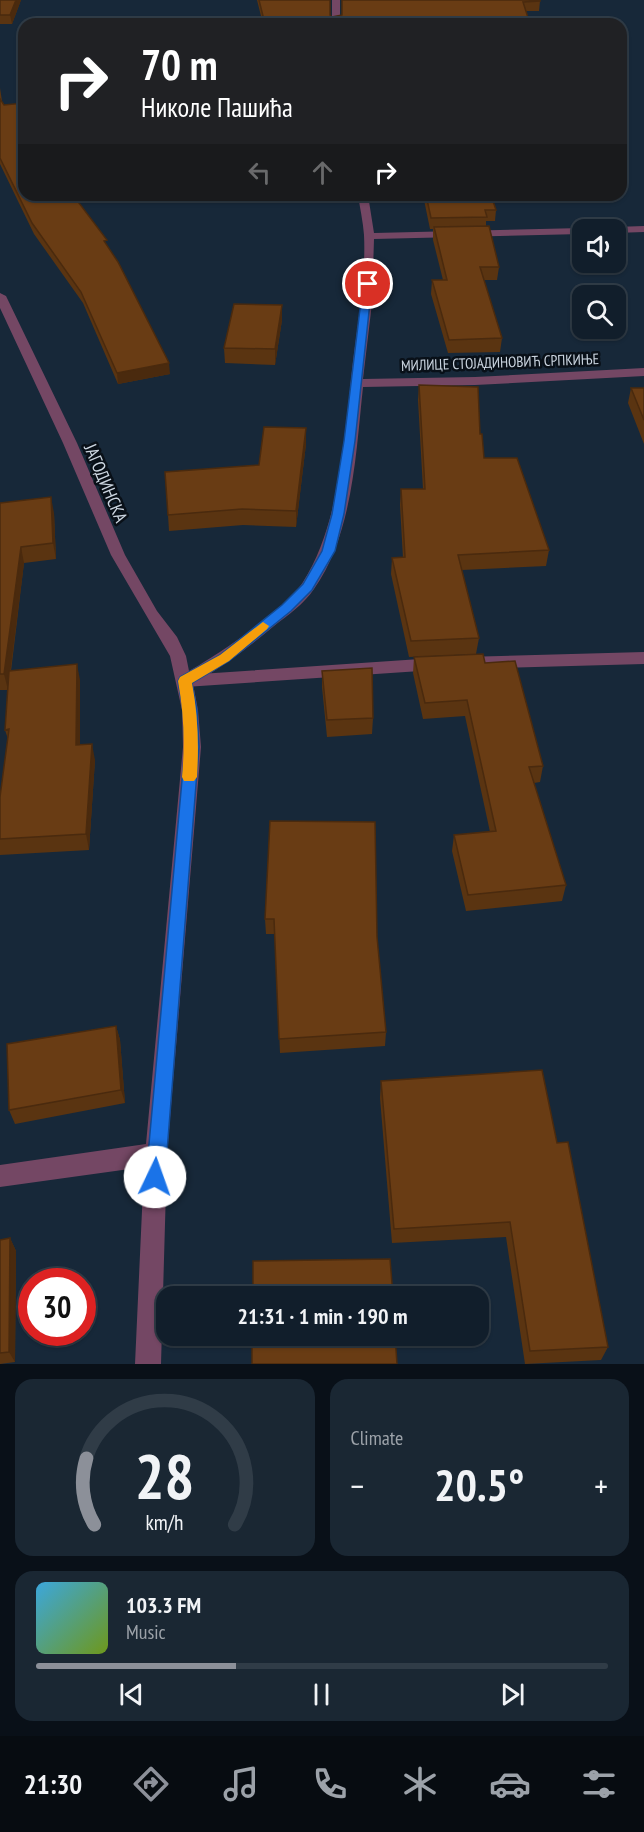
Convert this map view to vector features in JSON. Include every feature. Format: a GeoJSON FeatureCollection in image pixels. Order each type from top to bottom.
{"type":"FeatureCollection","features":[{"type":"Feature","properties":{"kind":"street"},"geometry":{"type":"LineString","coordinates":[[336,0],[336,18]]}},
{"type":"Feature","properties":{"kind":"street"},"geometry":{"type":"LineString","coordinates":[[184,681],[224,658],[287,608],[308,587],[328,551],[338,514],[350,441],[366,303],[369,236],[364,201]]}},
{"type":"Feature","properties":{"kind":"street"},"geometry":{"type":"LineString","coordinates":[[626,230],[644,229]]}},
{"type":"Feature","properties":{"kind":"street"},"geometry":{"type":"LineString","coordinates":[[369,236],[572,231]]}},
{"type":"Feature","properties":{"kind":"street","name":"ЈАГОДИНСКА"},"geometry":{"type":"LineString","coordinates":[[0,296],[70,443],[118,555],[152,614],[169,637],[178,656],[190,710],[192,747],[156,1154],[148,1364]]}},
{"type":"Feature","properties":{"kind":"street","name":"МИЛИЦЕ СТОЈАДИНОВИЋ СРПКИЊЕ"},"geometry":{"type":"LineString","coordinates":[[357,383],[475,381],[644,372]]}},
{"type":"Feature","properties":{"kind":"street"},"geometry":{"type":"LineString","coordinates":[[184,681],[442,663],[644,658]]}},
{"type":"Feature","properties":{"kind":"street"},"geometry":{"type":"LineString","coordinates":[[0,1176],[156,1154]]}},
{"type":"Feature","properties":{"kind":"building"},"geometry":{"type":"Polygon","coordinates":[[[0,0],[16,0],[10,15],[0,15],[0,0]]]}},
{"type":"Feature","properties":{"kind":"building"},"geometry":{"type":"Polygon","coordinates":[[[259,0],[330,0],[332,17],[342,15],[342,0],[540,0],[523,2],[528,18],[264,18],[259,0]]]}},
{"type":"Feature","properties":{"kind":"building"},"geometry":{"type":"Polygon","coordinates":[[[0,99],[4,105],[18,104],[18,195],[0,158],[0,99]]]}},
{"type":"Feature","properties":{"kind":"building"},"geometry":{"type":"Polygon","coordinates":[[[21,201],[78,201],[107,240],[104,241],[118,262],[169,363],[117,373],[81,292],[32,223],[21,201]]]}},
{"type":"Feature","properties":{"kind":"building"},"geometry":{"type":"Polygon","coordinates":[[[427,201],[493,201],[496,210],[485,210],[487,217],[431,218],[427,201]]]}},
{"type":"Feature","properties":{"kind":"building"},"geometry":{"type":"Polygon","coordinates":[[[489,226],[499,267],[480,267],[502,338],[449,340],[432,280],[447,280],[434,227],[489,226]]]}},
{"type":"Feature","properties":{"kind":"building"},"geometry":{"type":"Polygon","coordinates":[[[234,304],[282,305],[275,349],[224,348],[234,304]]]}},
{"type":"Feature","properties":{"kind":"building"},"geometry":{"type":"Polygon","coordinates":[[[419,385],[478,387],[480,434],[482,434],[484,458],[517,458],[549,550],[458,555],[479,638],[411,641],[392,558],[405,557],[401,489],[425,489],[419,385]]]}},
{"type":"Feature","properties":{"kind":"building"},"geometry":{"type":"Polygon","coordinates":[[[631,388],[644,388],[644,420],[631,388]]]}},
{"type":"Feature","properties":{"kind":"building"},"geometry":{"type":"Polygon","coordinates":[[[264,427],[306,428],[296,511],[242,509],[168,515],[165,472],[259,465],[264,427]]]}},
{"type":"Feature","properties":{"kind":"building"},"geometry":{"type":"Polygon","coordinates":[[[51,497],[53,543],[21,547],[4,674],[0,674],[0,503],[51,497]]]}},
{"type":"Feature","properties":{"kind":"building"},"geometry":{"type":"Polygon","coordinates":[[[483,654],[485,663],[515,661],[543,766],[529,767],[566,885],[468,895],[454,835],[496,831],[467,700],[425,703],[414,657],[483,654]]]}},
{"type":"Feature","properties":{"kind":"building"},"geometry":{"type":"Polygon","coordinates":[[[77,664],[76,745],[92,744],[86,834],[0,839],[0,797],[9,729],[5,730],[9,671],[77,664]]]}},
{"type":"Feature","properties":{"kind":"building"},"geometry":{"type":"Polygon","coordinates":[[[372,668],[373,718],[327,720],[322,671],[372,668]]]}},
{"type":"Feature","properties":{"kind":"building"},"geometry":{"type":"Polygon","coordinates":[[[270,821],[375,822],[377,937],[386,1032],[279,1039],[274,919],[265,919],[270,821]]]}},
{"type":"Feature","properties":{"kind":"building"},"geometry":{"type":"Polygon","coordinates":[[[116,1026],[121,1090],[9,1110],[7,1044],[116,1026]]]}},
{"type":"Feature","properties":{"kind":"building"},"geometry":{"type":"Polygon","coordinates":[[[542,1070],[557,1143],[568,1142],[608,1347],[530,1351],[510,1222],[394,1229],[381,1081],[542,1070]]]}},
{"type":"Feature","properties":{"kind":"building"},"geometry":{"type":"Polygon","coordinates":[[[10,1238],[9,1352],[0,1353],[0,1240],[10,1238]]]}},
{"type":"Feature","properties":{"kind":"building"},"geometry":{"type":"Polygon","coordinates":[[[390,1259],[392,1286],[253,1286],[253,1261],[390,1259]]]}},
{"type":"Feature","properties":{"kind":"building"},"geometry":{"type":"Polygon","coordinates":[[[252,1346],[396,1346],[397,1364],[252,1364],[252,1346]]]}},
{"type":"Feature","properties":{"kind":"slow traffic"},"geometry":{"type":"LineString","coordinates":[[189,777],[192,747],[190,710],[184,681],[224,658],[263,626]]}},
{"type":"Feature","properties":{"kind":"route"},"geometry":{"type":"LineString","coordinates":[[155,1177],[192,747],[190,710],[184,681],[224,658],[287,608],[308,587],[328,551],[338,514],[350,441],[368,284]]}}]}
